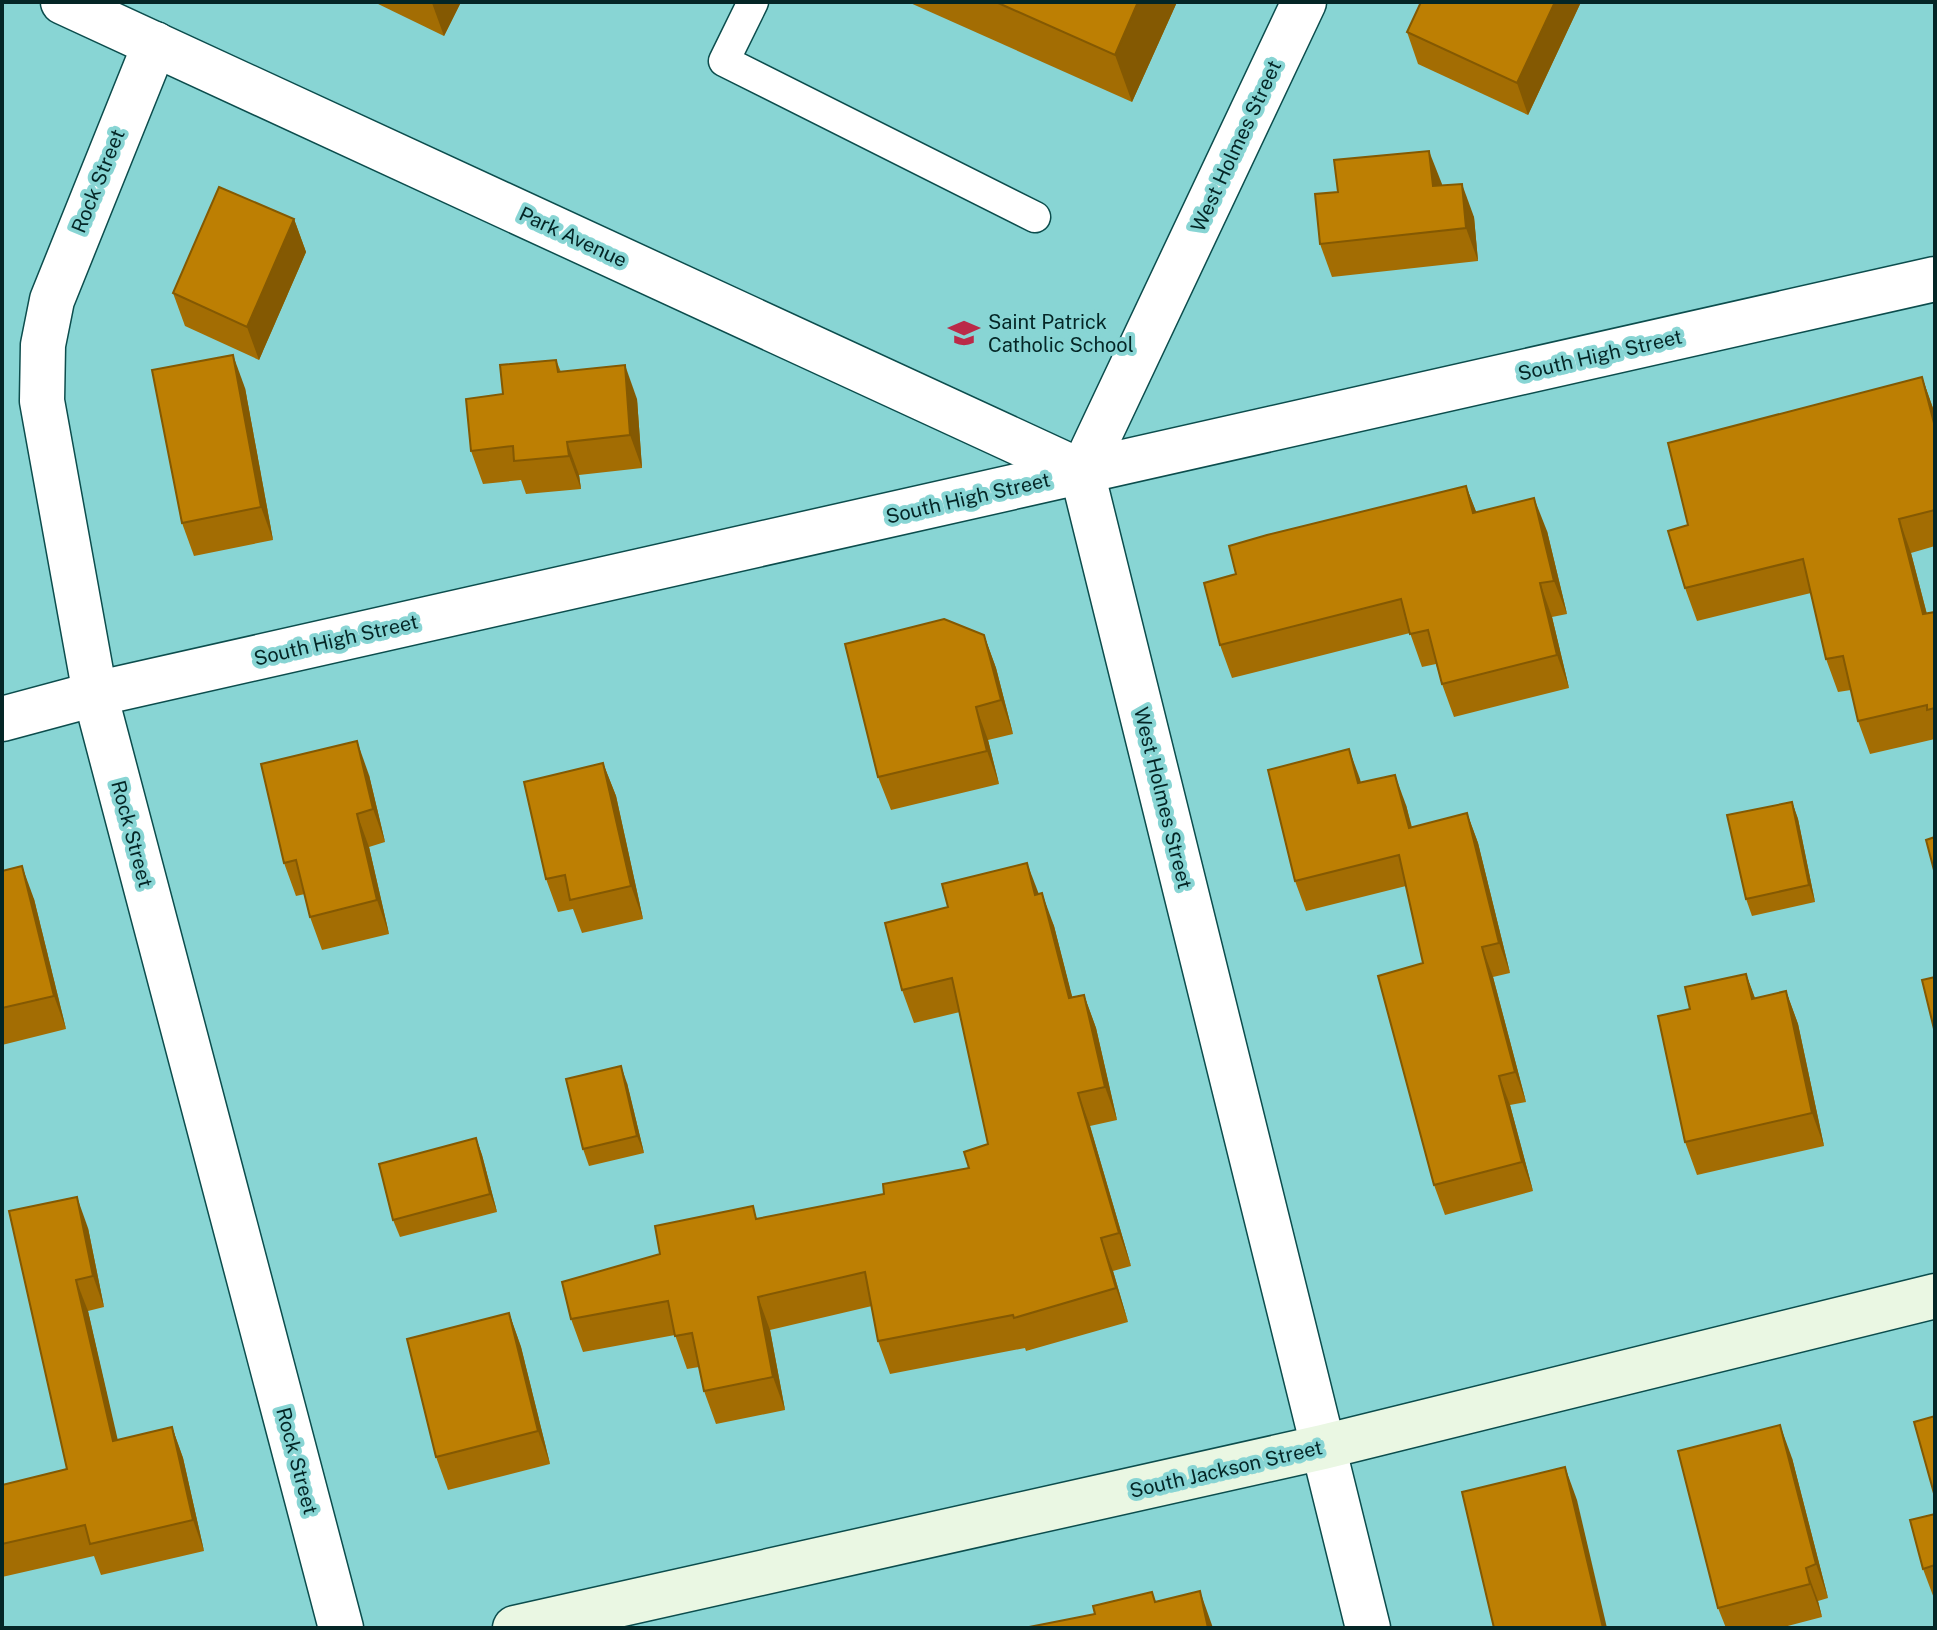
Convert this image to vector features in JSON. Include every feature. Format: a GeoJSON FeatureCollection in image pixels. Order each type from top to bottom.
{"type":"FeatureCollection","features":[{"type":"Feature","properties":{"kind":"street","name":"Park Avenue"},"geometry":{"type":"LineString","coordinates":[[63,2],[1082,472]]}},
{"type":"Feature","properties":{"kind":"street","name":"West Holmes Street"},"geometry":{"type":"LineString","coordinates":[[1304,2],[1082,472],[1368,1628]]}},
{"type":"Feature","properties":{"kind":"street","name":"Rock Street"},"geometry":{"type":"LineString","coordinates":[[155,44],[52,300],[43,345],[42,401],[95,694],[341,1628]]}},
{"type":"Feature","properties":{"kind":"street","name":"South High Street"},"geometry":{"type":"LineString","coordinates":[[2,719],[95,694],[1935,279]]}},
{"type":"Feature","properties":{"kind":"street","name":"South Jackson Street"},"geometry":{"type":"LineString","coordinates":[[515,1628],[1323,1447],[1935,1296]]}},
{"type":"Feature","properties":{"kind":"lane"},"geometry":{"type":"LineString","coordinates":[[753,2],[724,61],[1035,217]]}},
{"type":"Feature","properties":{"kind":"building"},"geometry":{"type":"Polygon","coordinates":[[[996,2],[1138,2],[1115,55],[996,2]]]}},
{"type":"Feature","properties":{"kind":"building"},"geometry":{"type":"Polygon","coordinates":[[[1421,2],[1555,2],[1517,83],[1407,32],[1421,2]]]}},
{"type":"Feature","properties":{"kind":"building"},"geometry":{"type":"Polygon","coordinates":[[[1429,151],[1433,186],[1462,184],[1466,228],[1320,244],[1315,194],[1338,192],[1334,160],[1429,151]]]}},
{"type":"Feature","properties":{"kind":"building"},"geometry":{"type":"Polygon","coordinates":[[[219,187],[294,219],[247,327],[173,293],[219,187]]]}},
{"type":"Feature","properties":{"kind":"building"},"geometry":{"type":"Polygon","coordinates":[[[233,355],[261,507],[182,523],[152,370],[233,355]]]}},
{"type":"Feature","properties":{"kind":"building"},"geometry":{"type":"Polygon","coordinates":[[[556,360],[558,372],[625,365],[630,435],[567,442],[569,456],[514,461],[513,446],[471,451],[466,399],[503,394],[500,365],[556,360]]]}},
{"type":"Feature","properties":{"kind":"building"},"geometry":{"type":"Polygon","coordinates":[[[1922,377],[1935,427],[1935,510],[1899,519],[1923,614],[1935,612],[1935,708],[1927,710],[1927,705],[1858,721],[1843,656],[1826,659],[1803,559],[1685,588],[1668,531],[1688,525],[1668,443],[1922,377]]]}},
{"type":"Feature","properties":{"kind":"building"},"geometry":{"type":"Polygon","coordinates":[[[1466,486],[1473,513],[1534,498],[1554,581],[1540,583],[1557,655],[1442,684],[1428,630],[1410,634],[1401,599],[1220,645],[1204,583],[1236,574],[1229,546],[1466,486]]]}},
{"type":"Feature","properties":{"kind":"building"},"geometry":{"type":"Polygon","coordinates":[[[944,619],[984,635],[1001,700],[976,707],[987,751],[878,777],[845,644],[944,619]]]}},
{"type":"Feature","properties":{"kind":"building"},"geometry":{"type":"Polygon","coordinates":[[[357,741],[373,809],[357,814],[377,900],[310,917],[296,860],[284,863],[261,764],[357,741]]]}},
{"type":"Feature","properties":{"kind":"building"},"geometry":{"type":"Polygon","coordinates":[[[1349,749],[1358,783],[1395,775],[1409,828],[1467,813],[1499,943],[1482,947],[1515,1072],[1499,1076],[1522,1162],[1434,1185],[1378,976],[1423,963],[1399,855],[1295,881],[1268,770],[1349,749]]]}},
{"type":"Feature","properties":{"kind":"building"},"geometry":{"type":"Polygon","coordinates":[[[603,763],[631,886],[570,900],[565,875],[546,879],[524,782],[603,763]]]}},
{"type":"Feature","properties":{"kind":"building"},"geometry":{"type":"Polygon","coordinates":[[[1792,802],[1809,885],[1746,899],[1727,815],[1792,802]]]}},
{"type":"Feature","properties":{"kind":"building"},"geometry":{"type":"Polygon","coordinates":[[[1935,837],[1935,874],[1926,840],[1935,837]]]}},
{"type":"Feature","properties":{"kind":"building"},"geometry":{"type":"Polygon","coordinates":[[[1027,863],[1035,895],[1042,893],[1069,998],[1084,995],[1105,1087],[1078,1093],[1119,1233],[1101,1238],[1116,1288],[1014,1318],[1013,1315],[878,1341],[865,1272],[758,1297],[773,1377],[704,1391],[692,1333],[675,1336],[668,1301],[571,1319],[562,1282],[660,1254],[655,1226],[753,1206],[756,1219],[884,1194],[883,1184],[969,1168],[964,1152],[988,1144],[952,978],[902,990],[885,923],[948,907],[942,884],[1027,863]]]}},
{"type":"Feature","properties":{"kind":"building"},"geometry":{"type":"Polygon","coordinates":[[[22,866],[54,996],[2,1008],[2,871],[22,866]]]}},
{"type":"Feature","properties":{"kind":"building"},"geometry":{"type":"Polygon","coordinates":[[[1746,974],[1752,999],[1786,991],[1812,1113],[1685,1142],[1658,1016],[1690,1009],[1685,987],[1746,974]]]}},
{"type":"Feature","properties":{"kind":"building"},"geometry":{"type":"Polygon","coordinates":[[[1935,977],[1935,1033],[1922,980],[1935,977]]]}},
{"type":"Feature","properties":{"kind":"building"},"geometry":{"type":"Polygon","coordinates":[[[621,1066],[637,1136],[583,1149],[566,1079],[621,1066]]]}},
{"type":"Feature","properties":{"kind":"building"},"geometry":{"type":"Polygon","coordinates":[[[476,1138],[490,1194],[393,1220],[379,1164],[476,1138]]]}},
{"type":"Feature","properties":{"kind":"building"},"geometry":{"type":"Polygon","coordinates":[[[77,1197],[93,1276],[76,1280],[113,1441],[172,1427],[193,1520],[90,1544],[85,1525],[2,1544],[2,1485],[67,1469],[9,1211],[77,1197]]]}},
{"type":"Feature","properties":{"kind":"building"},"geometry":{"type":"Polygon","coordinates":[[[509,1313],[538,1431],[436,1457],[407,1339],[509,1313]]]}},
{"type":"Feature","properties":{"kind":"building"},"geometry":{"type":"Polygon","coordinates":[[[1935,1416],[1935,1497],[1914,1422],[1935,1416]]]}},
{"type":"Feature","properties":{"kind":"building"},"geometry":{"type":"Polygon","coordinates":[[[1780,1425],[1816,1564],[1806,1568],[1810,1584],[1718,1608],[1678,1451],[1780,1425]]]}},
{"type":"Feature","properties":{"kind":"building"},"geometry":{"type":"Polygon","coordinates":[[[1565,1467],[1603,1628],[1494,1628],[1462,1492],[1565,1467]]]}},
{"type":"Feature","properties":{"kind":"building"},"geometry":{"type":"Polygon","coordinates":[[[1935,1514],[1935,1565],[1923,1569],[1910,1520],[1935,1514]]]}},
{"type":"Feature","properties":{"kind":"building"},"geometry":{"type":"Polygon","coordinates":[[[1200,1591],[1208,1628],[1024,1628],[1095,1614],[1093,1606],[1152,1592],[1155,1602],[1200,1591]]]}},
{"type":"Feature","properties":{"kind":"place","name":"Saint Patrick Catholic School"},"geometry":{"type":"Point","coordinates":[964,333]}}]}
